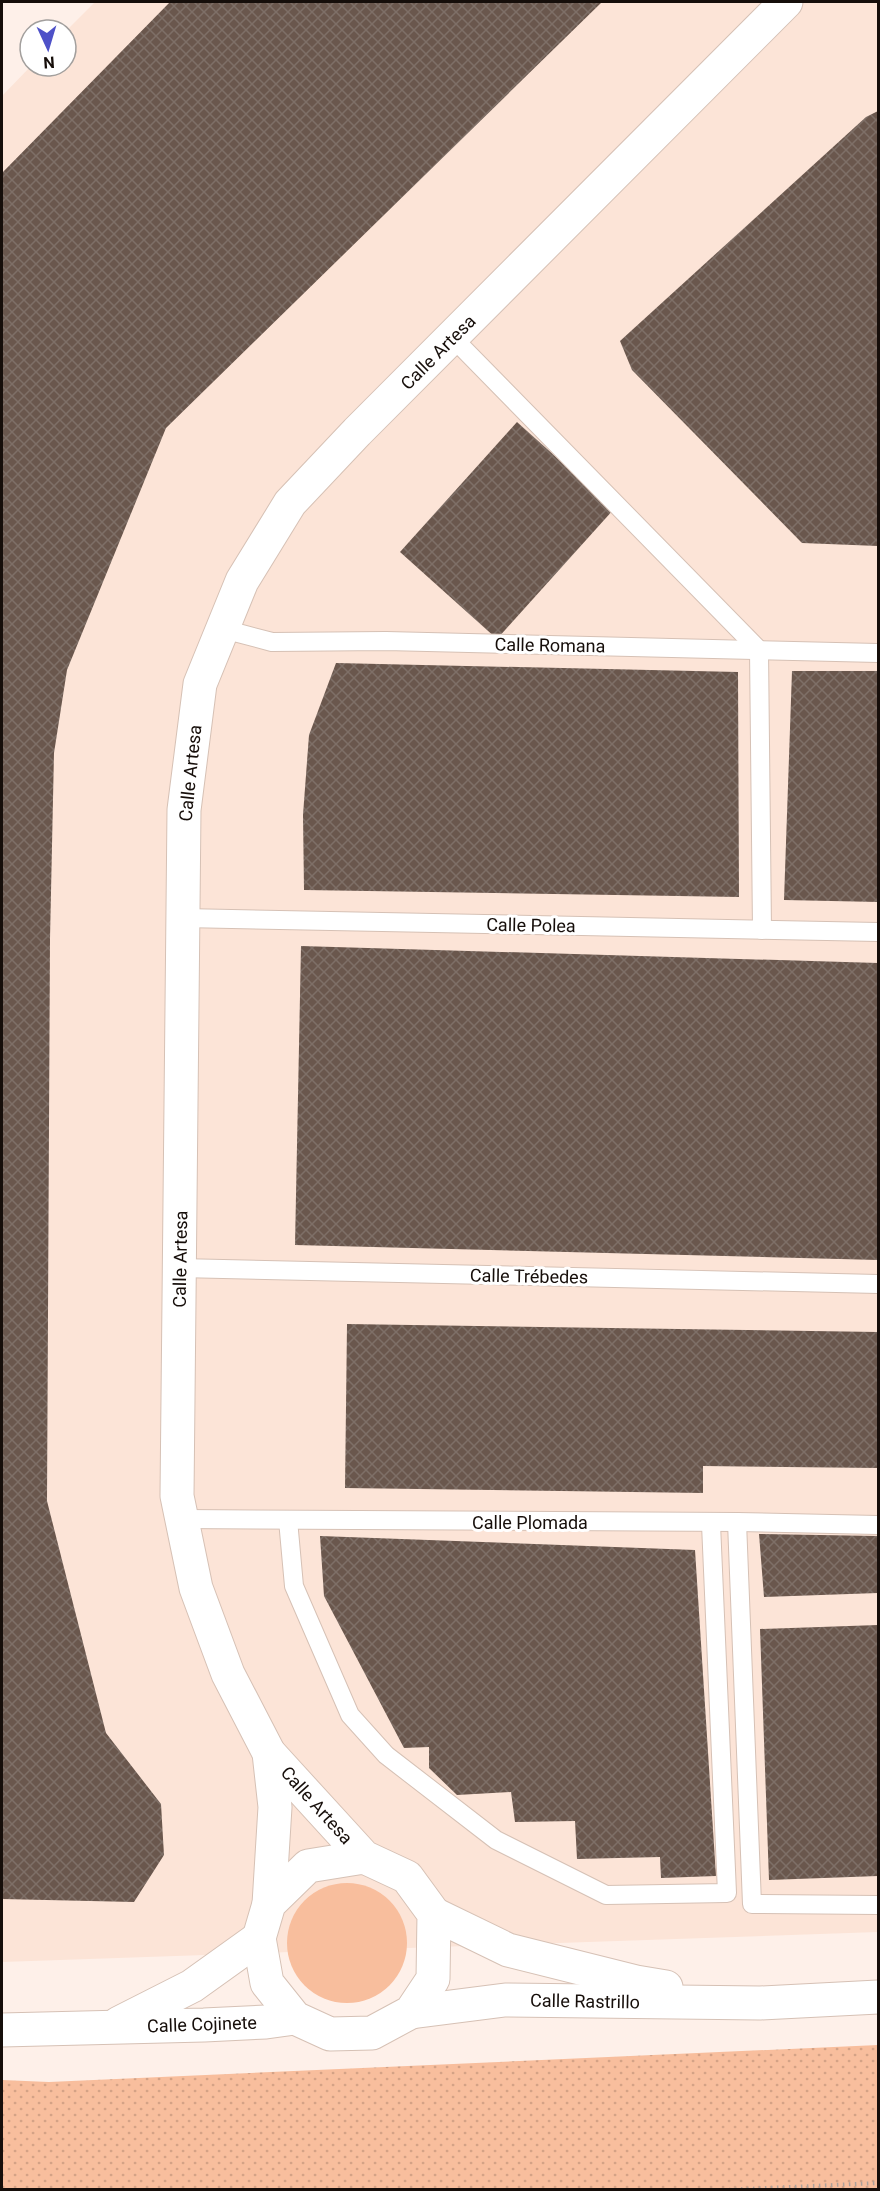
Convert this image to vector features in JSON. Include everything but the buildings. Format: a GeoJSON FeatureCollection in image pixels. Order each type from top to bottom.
{"type":"FeatureCollection","features":[{"type":"Feature","properties":{"kind":"street","name":"Calle Artesa"},"geometry":{"type":"LineString","coordinates":[[364,1857],[269,1753],[228,1674],[196,1588],[177,1496],[184,810],[200,684],[242,581],[291,503],[357,432],[786,2]]}},
{"type":"Feature","properties":{"kind":"street","name":"Calle Artesa"},"geometry":{"type":"LineString","coordinates":[[269,1753],[275,1807],[269,1904]]}},
{"type":"Feature","properties":{"kind":"street"},"geometry":{"type":"LineString","coordinates":[[364,1857],[407,1877],[434,1914],[433,1979],[411,2012],[372,2033],[330,2034],[295,2018],[267,1983],[259,1938],[269,1904],[308,1866],[364,1857]]}},
{"type":"Feature","properties":{"kind":"street","name":"Calle Rastrillo"},"geometry":{"type":"LineString","coordinates":[[434,1914],[508,1950],[636,1982],[760,2003]]}},
{"type":"Feature","properties":{"kind":"street","name":"Calle Cojinete"},"geometry":{"type":"LineString","coordinates":[[110,2028],[192,1986],[259,1938]]}},
{"type":"Feature","properties":{"kind":"street","name":"Calle Rastrillo"},"geometry":{"type":"LineString","coordinates":[[411,2012],[505,2000],[760,2003],[879,1997]]}},
{"type":"Feature","properties":{"kind":"street","name":"Calle Cojinete"},"geometry":{"type":"LineString","coordinates":[[2,2030],[266,2022],[295,2018]]}},
{"type":"Feature","properties":{"kind":"lane"},"geometry":{"type":"LineString","coordinates":[[452,337],[759,650],[762,930]]}},
{"type":"Feature","properties":{"kind":"lane","name":"Calle Romana"},"geometry":{"type":"LineString","coordinates":[[223,629],[272,642],[386,641],[879,653]]}},
{"type":"Feature","properties":{"kind":"lane","name":"Calle Polea"},"geometry":{"type":"LineString","coordinates":[[183,918],[879,932]]}},
{"type":"Feature","properties":{"kind":"lane","name":"Calle Trébedes"},"geometry":{"type":"LineString","coordinates":[[179,1268],[879,1284]]}},
{"type":"Feature","properties":{"kind":"lane","name":"Calle Plomada"},"geometry":{"type":"LineString","coordinates":[[182,1519],[879,1525]]}},
{"type":"Feature","properties":{"kind":"lane"},"geometry":{"type":"LineString","coordinates":[[288,1520],[294,1586],[350,1715],[386,1755],[496,1840],[606,1895],[728,1893],[711,1524]]}},
{"type":"Feature","properties":{"kind":"lane"},"geometry":{"type":"LineString","coordinates":[[737,1522],[752,1904],[879,1905]]}},
{"type":"Feature","properties":{"kind":"path"},"geometry":{"type":"LineString","coordinates":[[723,2190],[879,2183]]}},
{"type":"Feature","properties":{"kind":"path"},"geometry":{"type":"LineString","coordinates":[[805,2190],[809,2185]]}},
{"type":"Feature","properties":{"kind":"shaded area"},"geometry":{"type":"Polygon","coordinates":[[[95,2],[878,2],[878,1932],[2,1962],[2,96],[19,78],[78,78],[78,19],[95,2]]]}},
{"type":"Feature","properties":{"kind":"shaded area"},"geometry":{"type":"Polygon","coordinates":[[[347,1883],[370,1887],[390,1900],[403,1920],[407,1943],[403,1966],[390,1986],[370,1999],[347,2003],[324,1999],[304,1986],[291,1966],[287,1943],[291,1920],[304,1900],[324,1887],[347,1883]]]}},
{"type":"Feature","properties":{"kind":"shaded area"},"geometry":{"type":"Polygon","coordinates":[[[878,2045],[878,2189],[2,2189],[2,2080],[49,2082],[878,2045]]]}}]}
